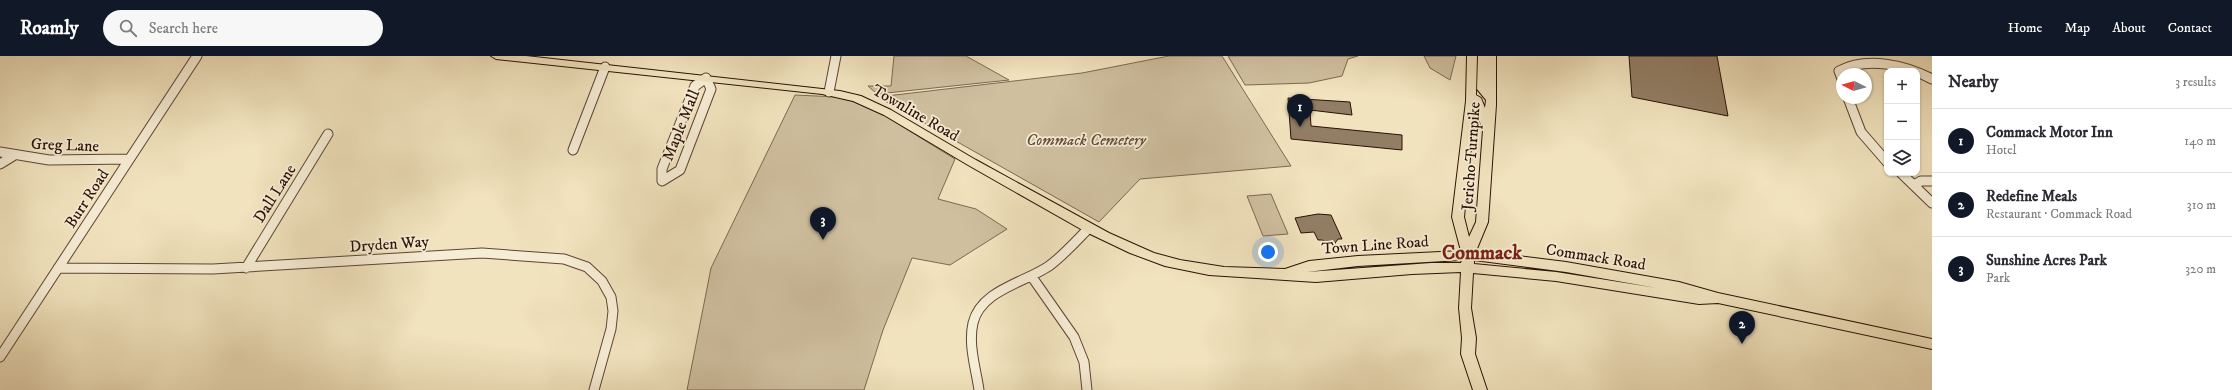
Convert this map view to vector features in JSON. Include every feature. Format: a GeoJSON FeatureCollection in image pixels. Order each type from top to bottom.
{"type":"FeatureCollection","features":[{"type":"Feature","properties":{"kind":"main road","name":"Townline Road"},"geometry":{"type":"LineString","coordinates":[[496,56],[829,92],[856,97],[878,106],[955,152],[1089,228]]}},
{"type":"Feature","properties":{"kind":"main road","name":"Jericho Turnpike"},"geometry":{"type":"LineString","coordinates":[[1468,262],[1458,217],[1471,96],[1472,56]]}},
{"type":"Feature","properties":{"kind":"main road"},"geometry":{"type":"LineString","coordinates":[[1483,56],[1482,89],[1491,99]]}},
{"type":"Feature","properties":{"kind":"main road","name":"Jericho Turnpike"},"geometry":{"type":"LineString","coordinates":[[1480,390],[1468,354],[1469,338],[1465,308],[1468,262],[1482,222],[1487,135],[1491,99],[1491,56]]}},
{"type":"Feature","properties":{"kind":"main road"},"geometry":{"type":"LineString","coordinates":[[1491,79],[1499,56]]}},
{"type":"Feature","properties":{"kind":"main road"},"geometry":{"type":"LineString","coordinates":[[1471,96],[1477,100],[1487,135]]}},
{"type":"Feature","properties":{"kind":"main road"},"geometry":{"type":"LineString","coordinates":[[1469,113],[1479,125],[1482,135],[1487,135]]}},
{"type":"Feature","properties":{"kind":"main road"},"geometry":{"type":"LineString","coordinates":[[1466,136],[1487,135]]}},
{"type":"Feature","properties":{"kind":"main road","name":"Town Line Road"},"geometry":{"type":"LineString","coordinates":[[1089,228],[1137,251],[1182,265],[1211,271],[1253,274],[1285,274],[1314,277],[1468,262]]}},
{"type":"Feature","properties":{"kind":"main road","name":"Commack Road"},"geometry":{"type":"LineString","coordinates":[[1468,262],[1699,299],[1718,298],[1932,344]]}},
{"type":"Feature","properties":{"kind":"street","name":"Burr Road"},"geometry":{"type":"LineString","coordinates":[[0,357],[197,56]]}},
{"type":"Feature","properties":{"kind":"street"},"geometry":{"type":"LineString","coordinates":[[829,92],[836,56]]}},
{"type":"Feature","properties":{"kind":"street"},"geometry":{"type":"LineString","coordinates":[[1841,68],[1844,62],[1862,57],[1894,61],[1917,70],[1932,79]]}},
{"type":"Feature","properties":{"kind":"street"},"geometry":{"type":"LineString","coordinates":[[573,150],[605,67]]}},
{"type":"Feature","properties":{"kind":"street","name":"Maple Mall"},"geometry":{"type":"LineString","coordinates":[[706,78],[711,89],[680,170],[662,181],[662,169],[695,86],[706,78]]}},
{"type":"Feature","properties":{"kind":"street"},"geometry":{"type":"LineString","coordinates":[[1850,104],[1861,132],[1884,159]]}},
{"type":"Feature","properties":{"kind":"street","name":"Dall Lane"},"geometry":{"type":"LineString","coordinates":[[246,268],[328,134]]}},
{"type":"Feature","properties":{"kind":"street","name":"Greg Lane"},"geometry":{"type":"LineString","coordinates":[[0,152],[13,156],[38,160],[64,162],[129,159]]}},
{"type":"Feature","properties":{"kind":"street"},"geometry":{"type":"LineString","coordinates":[[0,164],[13,156]]}},
{"type":"Feature","properties":{"kind":"street"},"geometry":{"type":"LineString","coordinates":[[1904,176],[1932,203]]}},
{"type":"Feature","properties":{"kind":"street"},"geometry":{"type":"LineString","coordinates":[[1914,185],[1921,181],[1932,181]]}},
{"type":"Feature","properties":{"kind":"street"},"geometry":{"type":"LineString","coordinates":[[979,390],[972,341],[973,322],[981,308],[990,298],[1002,290],[1032,277],[1050,265],[1089,228]]}},
{"type":"Feature","properties":{"kind":"street","name":"Dryden Way"},"geometry":{"type":"LineString","coordinates":[[58,268],[246,268],[482,253],[569,261],[587,267],[602,281],[610,297],[613,311],[612,329],[594,390]]}},
{"type":"Feature","properties":{"kind":"street"},"geometry":{"type":"LineString","coordinates":[[1032,277],[1074,337],[1084,362],[1088,390]]}},
{"type":"Feature","properties":{"kind":"green space"},"geometry":{"type":"Polygon","coordinates":[[[894,56],[966,56],[1009,80],[877,94],[868,86],[891,86],[894,56]]]}},
{"type":"Feature","properties":{"kind":"green space","name":"Commack Cemetery"},"geometry":{"type":"Polygon","coordinates":[[[1169,56],[1222,56],[1291,166],[1140,179],[1099,222],[878,97],[1082,73],[1169,56]]]}},
{"type":"Feature","properties":{"kind":"green space"},"geometry":{"type":"Polygon","coordinates":[[[1228,56],[1358,56],[1348,59],[1342,76],[1309,83],[1245,85],[1228,56]]]}},
{"type":"Feature","properties":{"kind":"green space"},"geometry":{"type":"Polygon","coordinates":[[[1424,56],[1456,56],[1450,80],[1430,68],[1424,56]]]}},
{"type":"Feature","properties":{"kind":"green space"},"geometry":{"type":"Polygon","coordinates":[[[795,95],[838,97],[869,106],[955,159],[938,199],[976,209],[1007,229],[950,265],[912,258],[883,330],[864,390],[687,390],[711,268],[795,95]]]}},
{"type":"Feature","properties":{"kind":"green space"},"geometry":{"type":"Polygon","coordinates":[[[1271,194],[1288,234],[1263,236],[1247,196],[1271,194]]]}},
{"type":"Feature","properties":{"kind":"building"},"geometry":{"type":"Polygon","coordinates":[[[1629,56],[1717,56],[1728,116],[1632,97],[1629,56]]]}},
{"type":"Feature","properties":{"kind":"building"},"geometry":{"type":"Polygon","coordinates":[[[1288,98],[1350,102],[1352,115],[1310,110],[1311,126],[1402,135],[1402,150],[1291,139],[1288,98]]]}},
{"type":"Feature","properties":{"kind":"building"},"geometry":{"type":"Polygon","coordinates":[[[1318,214],[1331,215],[1342,239],[1338,239],[1333,246],[1322,240],[1318,240],[1314,232],[1301,233],[1295,218],[1318,214]]]}},
{"type":"Feature","properties":{"kind":"place","name":"Commack Motor Inn"},"geometry":{"type":"Point","coordinates":[1300,127]}},
{"type":"Feature","properties":{"kind":"place","name":"Sunshine Acres Park"},"geometry":{"type":"Point","coordinates":[823,240]}},
{"type":"Feature","properties":{"kind":"place","name":"Redefine Meals"},"geometry":{"type":"Point","coordinates":[1742,344]}},
{"type":"Feature","properties":{"kind":"district","name":"Commack"},"geometry":{"type":"Point","coordinates":[1482,252]}}]}
